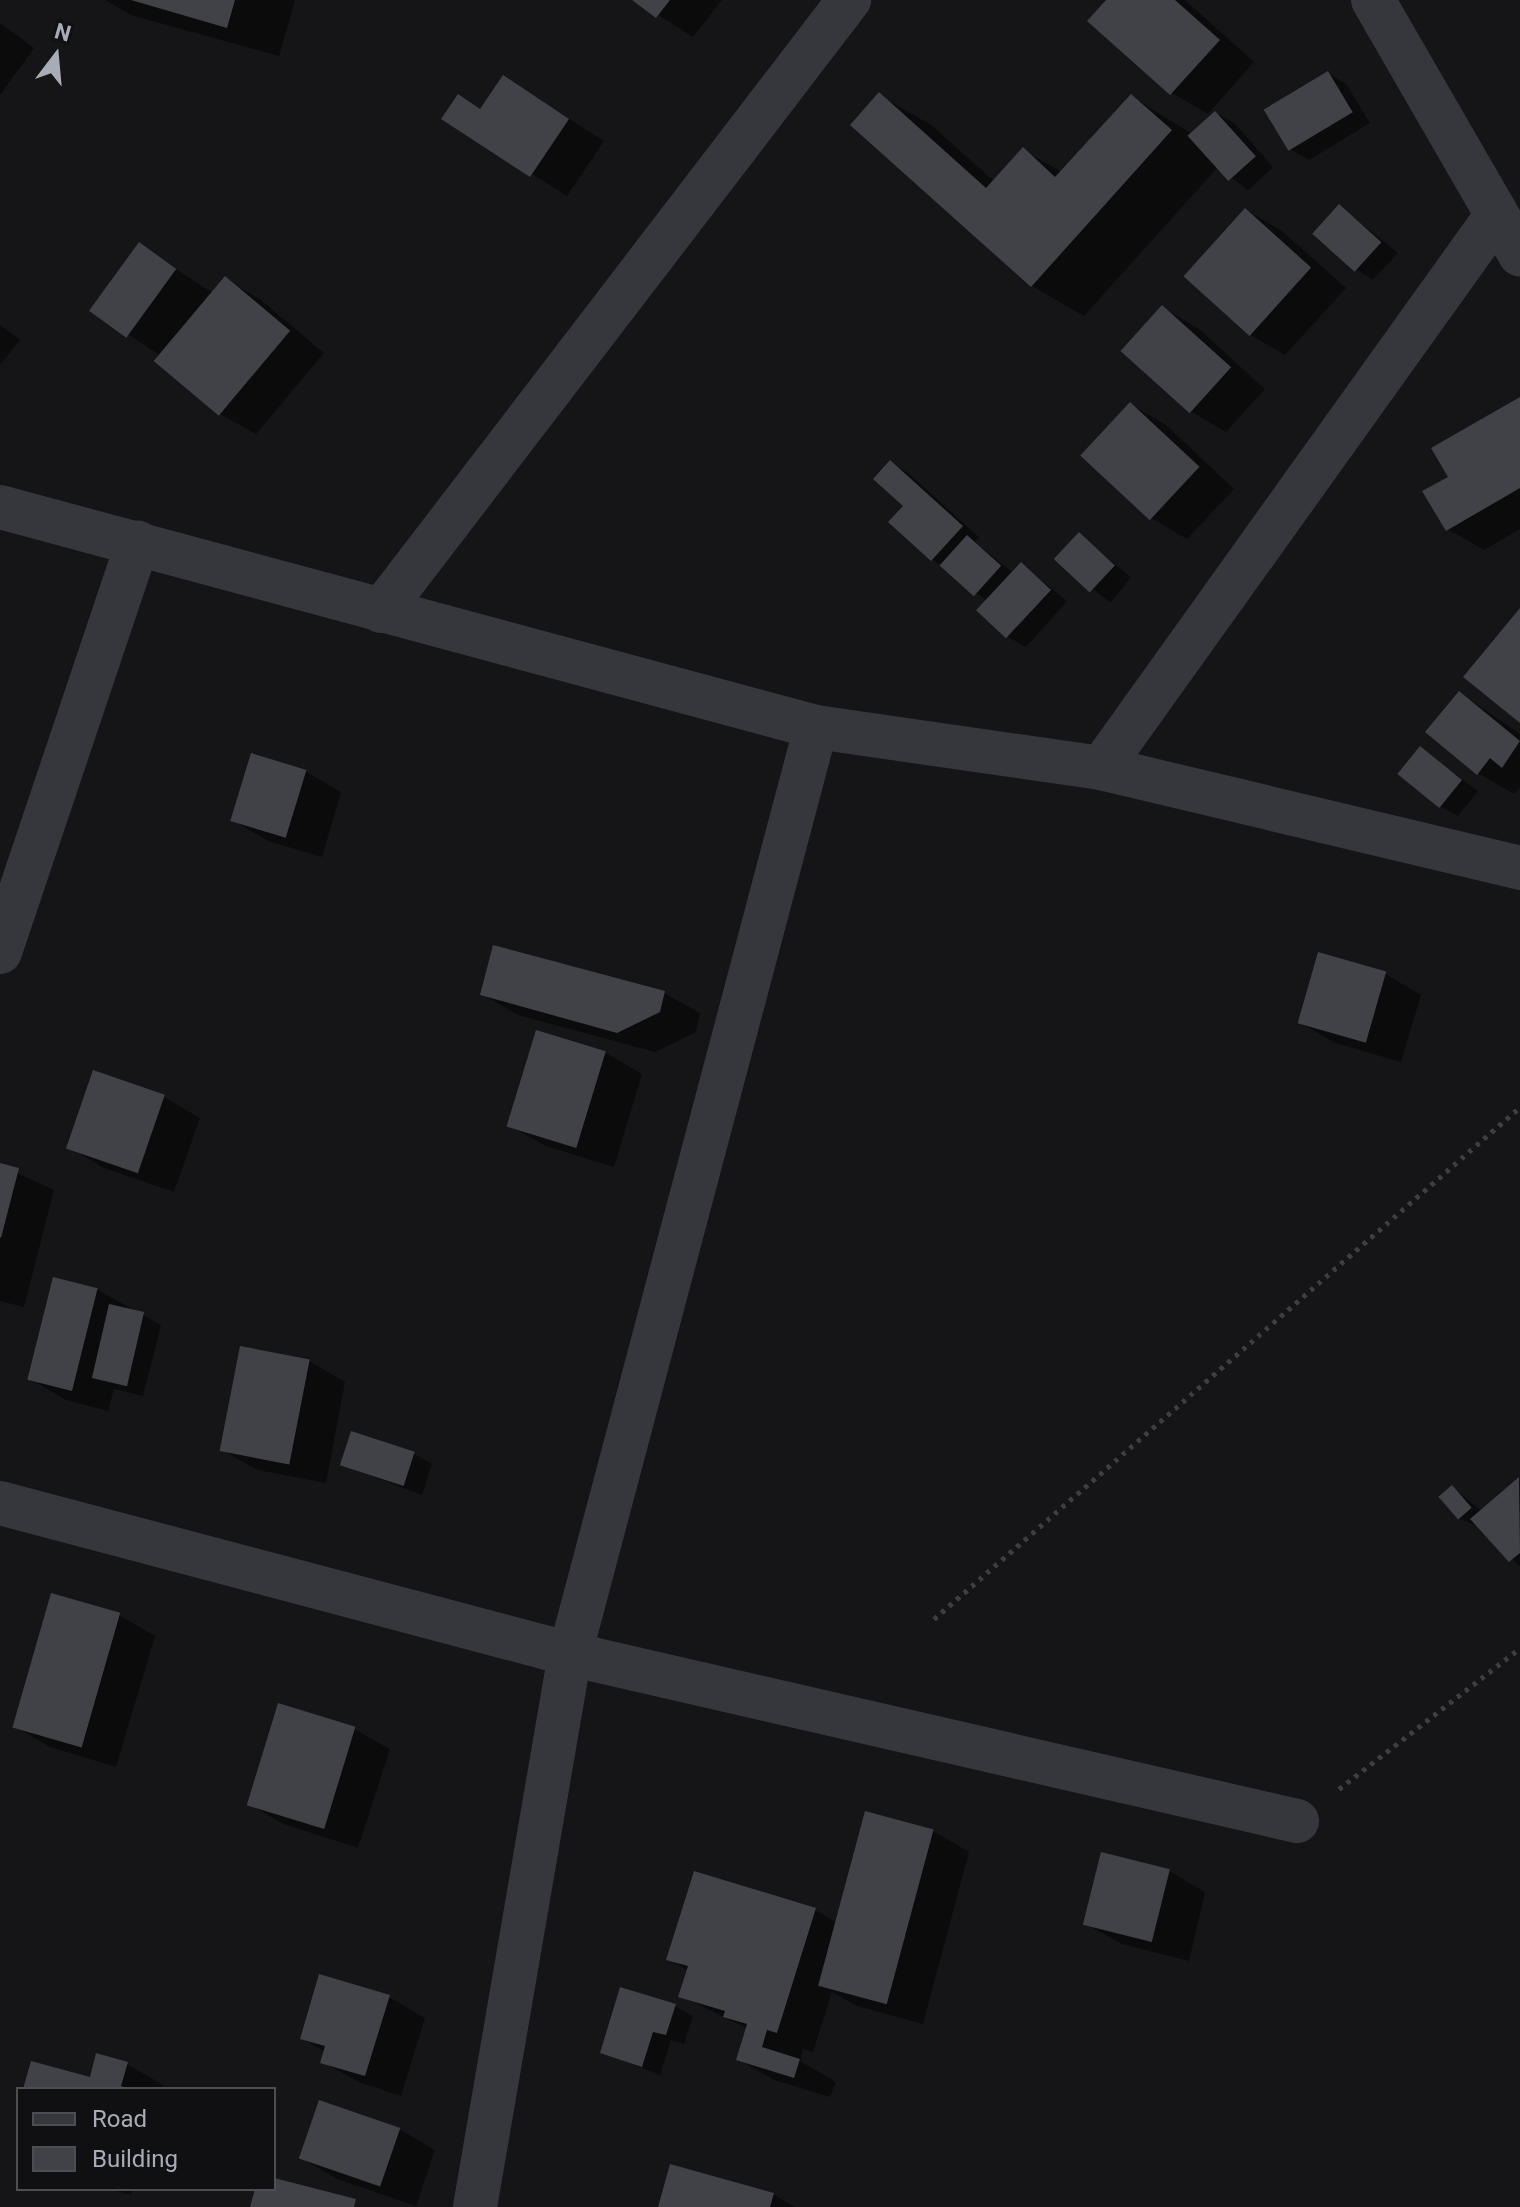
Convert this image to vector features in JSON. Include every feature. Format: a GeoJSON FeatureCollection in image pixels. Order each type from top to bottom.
{"type":"FeatureCollection","features":[{"type":"Feature","properties":{"kind":"street"},"geometry":{"type":"LineString","coordinates":[[381,611],[849,0]]}},
{"type":"Feature","properties":{"kind":"street"},"geometry":{"type":"LineString","coordinates":[[1373,0],[1520,255]]}},
{"type":"Feature","properties":{"kind":"street"},"geometry":{"type":"LineString","coordinates":[[1101,768],[1496,216]]}},
{"type":"Feature","properties":{"kind":"street"},"geometry":{"type":"LineString","coordinates":[[0,507],[816,727],[1101,768],[1520,868]]}},
{"type":"Feature","properties":{"kind":"street"},"geometry":{"type":"LineString","coordinates":[[0,952],[138,543]]}},
{"type":"Feature","properties":{"kind":"street"},"geometry":{"type":"LineString","coordinates":[[475,2207],[570,1654],[816,727]]}},
{"type":"Feature","properties":{"kind":"street"},"geometry":{"type":"LineString","coordinates":[[0,1503],[570,1654],[1297,1821]]}},
{"type":"Feature","properties":{"kind":"path"},"geometry":{"type":"LineString","coordinates":[[934,1619],[1520,1107]]}},
{"type":"Feature","properties":{"kind":"path"},"geometry":{"type":"LineString","coordinates":[[1297,1821],[1520,1648]]}},
{"type":"Feature","properties":{"kind":"building"},"geometry":{"type":"Polygon","coordinates":[[[131,0],[235,0],[227,28],[131,0]]]}},
{"type":"Feature","properties":{"kind":"building"},"geometry":{"type":"Polygon","coordinates":[[[632,0],[670,0],[656,18],[632,0]]]}},
{"type":"Feature","properties":{"kind":"building"},"geometry":{"type":"Polygon","coordinates":[[[1106,0],[1175,0],[1220,40],[1170,95],[1087,21],[1106,0]]]}},
{"type":"Feature","properties":{"kind":"building"},"geometry":{"type":"Polygon","coordinates":[[[1328,71],[1353,112],[1288,151],[1264,110],[1328,71]]]}},
{"type":"Feature","properties":{"kind":"building"},"geometry":{"type":"Polygon","coordinates":[[[503,75],[569,119],[530,177],[441,119],[458,94],[480,109],[503,75]]]}},
{"type":"Feature","properties":{"kind":"building"},"geometry":{"type":"Polygon","coordinates":[[[879,92],[986,188],[1023,147],[1055,177],[1131,94],[1172,130],[1031,287],[850,125],[879,92]]]}},
{"type":"Feature","properties":{"kind":"building"},"geometry":{"type":"Polygon","coordinates":[[[1215,111],[1256,156],[1228,181],[1188,136],[1215,111]]]}},
{"type":"Feature","properties":{"kind":"building"},"geometry":{"type":"Polygon","coordinates":[[[1339,204],[1381,242],[1355,272],[1312,234],[1339,204]]]}},
{"type":"Feature","properties":{"kind":"building"},"geometry":{"type":"Polygon","coordinates":[[[1245,208],[1311,268],[1250,336],[1183,276],[1245,208]]]}},
{"type":"Feature","properties":{"kind":"building"},"geometry":{"type":"Polygon","coordinates":[[[139,242],[176,269],[126,338],[89,311],[139,242]]]}},
{"type":"Feature","properties":{"kind":"building"},"geometry":{"type":"Polygon","coordinates":[[[225,276],[290,331],[219,416],[154,361],[225,276]]]}},
{"type":"Feature","properties":{"kind":"building"},"geometry":{"type":"Polygon","coordinates":[[[1162,305],[1231,367],[1190,413],[1121,351],[1162,305]]]}},
{"type":"Feature","properties":{"kind":"building"},"geometry":{"type":"Polygon","coordinates":[[[1520,397],[1520,488],[1446,531],[1422,491],[1448,477],[1431,448],[1520,397]]]}},
{"type":"Feature","properties":{"kind":"building"},"geometry":{"type":"Polygon","coordinates":[[[1130,402],[1199,467],[1150,520],[1080,455],[1130,402]]]}},
{"type":"Feature","properties":{"kind":"building"},"geometry":{"type":"Polygon","coordinates":[[[890,460],[963,526],[931,561],[888,522],[903,506],[873,479],[890,460]]]}},
{"type":"Feature","properties":{"kind":"building"},"geometry":{"type":"Polygon","coordinates":[[[1079,532],[1115,565],[1090,592],[1054,559],[1079,532]]]}},
{"type":"Feature","properties":{"kind":"building"},"geometry":{"type":"Polygon","coordinates":[[[967,535],[1001,566],[974,596],[940,565],[967,535]]]}},
{"type":"Feature","properties":{"kind":"building"},"geometry":{"type":"Polygon","coordinates":[[[1021,562],[1051,590],[1006,638],[976,610],[1021,562]]]}},
{"type":"Feature","properties":{"kind":"building"},"geometry":{"type":"Polygon","coordinates":[[[1520,608],[1520,723],[1463,677],[1520,608]]]}},
{"type":"Feature","properties":{"kind":"building"},"geometry":{"type":"Polygon","coordinates":[[[1459,691],[1520,741],[1502,768],[1490,758],[1477,775],[1425,732],[1459,691]]]}},
{"type":"Feature","properties":{"kind":"building"},"geometry":{"type":"Polygon","coordinates":[[[1420,746],[1462,780],[1439,808],[1397,774],[1420,746]]]}},
{"type":"Feature","properties":{"kind":"building"},"geometry":{"type":"Polygon","coordinates":[[[251,753],[306,770],[286,838],[230,821],[251,753]]]}},
{"type":"Feature","properties":{"kind":"building"},"geometry":{"type":"Polygon","coordinates":[[[493,945],[665,991],[660,1012],[617,1033],[480,995],[493,945]]]}},
{"type":"Feature","properties":{"kind":"building"},"geometry":{"type":"Polygon","coordinates":[[[1318,952],[1386,972],[1366,1043],[1298,1023],[1318,952]]]}},
{"type":"Feature","properties":{"kind":"building"},"geometry":{"type":"Polygon","coordinates":[[[536,1030],[606,1051],[576,1148],[506,1127],[536,1030]]]}},
{"type":"Feature","properties":{"kind":"building"},"geometry":{"type":"Polygon","coordinates":[[[93,1070],[165,1095],[138,1173],[66,1148],[93,1070]]]}},
{"type":"Feature","properties":{"kind":"building"},"geometry":{"type":"Polygon","coordinates":[[[0,1163],[19,1168],[1,1238],[0,1237],[0,1163]]]}},
{"type":"Feature","properties":{"kind":"building"},"geometry":{"type":"Polygon","coordinates":[[[53,1277],[98,1288],[72,1391],[27,1380],[53,1277]]]}},
{"type":"Feature","properties":{"kind":"building"},"geometry":{"type":"Polygon","coordinates":[[[109,1304],[144,1312],[127,1386],[92,1378],[109,1304]]]}},
{"type":"Feature","properties":{"kind":"building"},"geometry":{"type":"Polygon","coordinates":[[[240,1346],[310,1360],[289,1465],[220,1451],[240,1346]]]}},
{"type":"Feature","properties":{"kind":"building"},"geometry":{"type":"Polygon","coordinates":[[[351,1431],[415,1452],[404,1486],[340,1465],[351,1431]]]}},
{"type":"Feature","properties":{"kind":"building"},"geometry":{"type":"Polygon","coordinates":[[[1519,1477],[1520,1553],[1509,1562],[1470,1519],[1519,1477]]]}},
{"type":"Feature","properties":{"kind":"building"},"geometry":{"type":"Polygon","coordinates":[[[1452,1485],[1472,1508],[1458,1519],[1438,1497],[1452,1485]]]}},
{"type":"Feature","properties":{"kind":"building"},"geometry":{"type":"Polygon","coordinates":[[[51,1593],[120,1613],[82,1747],[12,1728],[51,1593]]]}},
{"type":"Feature","properties":{"kind":"building"},"geometry":{"type":"Polygon","coordinates":[[[278,1703],[355,1727],[324,1829],[247,1805],[278,1703]]]}},
{"type":"Feature","properties":{"kind":"building"},"geometry":{"type":"Polygon","coordinates":[[[865,1811],[934,1829],[887,2004],[818,1986],[865,1811]]]}},
{"type":"Feature","properties":{"kind":"building"},"geometry":{"type":"Polygon","coordinates":[[[1101,1852],[1170,1869],[1152,1942],[1083,1925],[1101,1852]]]}},
{"type":"Feature","properties":{"kind":"building"},"geometry":{"type":"Polygon","coordinates":[[[694,1871],[816,1908],[777,2033],[767,2030],[762,2047],[800,2059],[794,2078],[736,2060],[747,2024],[723,2017],[725,2011],[678,1997],[688,1966],[666,1960],[694,1871]]]}},
{"type":"Feature","properties":{"kind":"building"},"geometry":{"type":"Polygon","coordinates":[[[319,1974],[390,1995],[365,2076],[320,2063],[325,2046],[300,2039],[319,1974]]]}},
{"type":"Feature","properties":{"kind":"building"},"geometry":{"type":"Polygon","coordinates":[[[620,1987],[676,2004],[666,2035],[653,2032],[642,2067],[600,2053],[620,1987]]]}},
{"type":"Feature","properties":{"kind":"building"},"geometry":{"type":"Polygon","coordinates":[[[96,2053],[128,2062],[121,2086],[124,2087],[24,2087],[31,2061],[90,2077],[96,2053]]]}},
{"type":"Feature","properties":{"kind":"building"},"geometry":{"type":"Polygon","coordinates":[[[319,2100],[400,2128],[380,2187],[299,2159],[319,2100]]]}},
{"type":"Feature","properties":{"kind":"building"},"geometry":{"type":"Polygon","coordinates":[[[670,2164],[774,2193],[770,2207],[658,2207],[670,2164]]]}},
{"type":"Feature","properties":{"kind":"building"},"geometry":{"type":"Polygon","coordinates":[[[276,2179],[356,2199],[354,2207],[250,2207],[254,2191],[276,2191],[276,2179]]]}}]}
